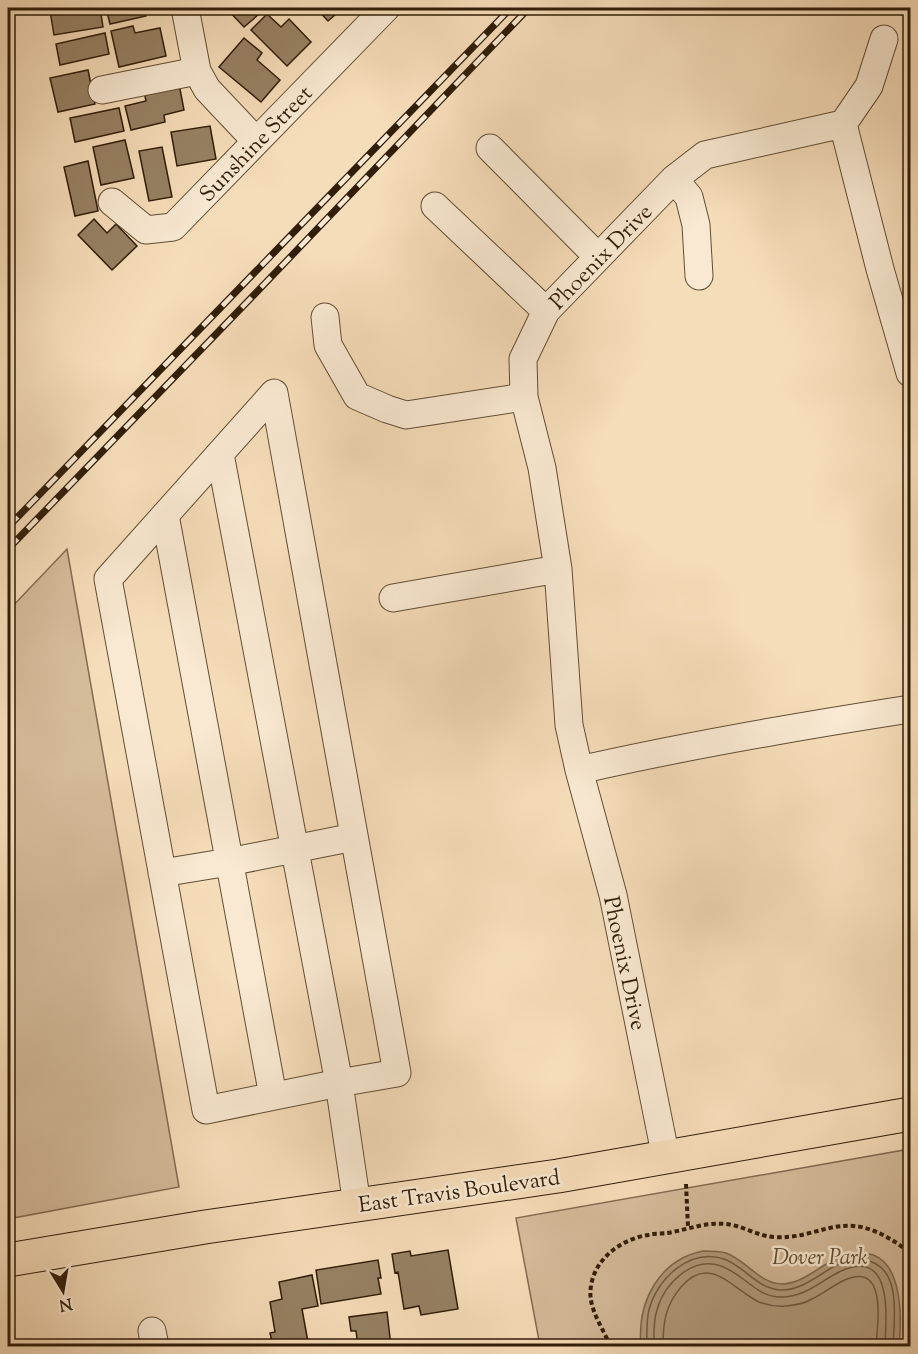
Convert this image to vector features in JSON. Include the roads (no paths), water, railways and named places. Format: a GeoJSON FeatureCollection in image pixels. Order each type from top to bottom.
{"type":"FeatureCollection","features":[{"type":"Feature","properties":{"kind":"main road","name":"East Travis Boulevard"},"geometry":{"type":"LineString","coordinates":[[8,1260],[205,1227],[480,1188],[666,1158],[910,1114]]}},
{"type":"Feature","properties":{"kind":"street"},"geometry":{"type":"LineString","coordinates":[[185,8],[197,70],[207,89],[256,141]]}},
{"type":"Feature","properties":{"kind":"street","name":"Sunshine Street"},"geometry":{"type":"LineString","coordinates":[[112,202],[146,230],[173,227],[386,8]]}},
{"type":"Feature","properties":{"kind":"street"},"geometry":{"type":"LineString","coordinates":[[884,39],[869,86],[843,124],[880,269],[909,360]]}},
{"type":"Feature","properties":{"kind":"street"},"geometry":{"type":"LineString","coordinates":[[102,90],[197,70]]}},
{"type":"Feature","properties":{"kind":"street","name":"Phoenix Drive"},"geometry":{"type":"LineString","coordinates":[[666,1158],[613,896],[569,725],[558,569],[542,468],[524,397],[523,359],[546,311],[674,179],[705,155],[843,124]]}},
{"type":"Feature","properties":{"kind":"street"},"geometry":{"type":"LineString","coordinates":[[490,148],[598,257]]}},
{"type":"Feature","properties":{"kind":"street"},"geometry":{"type":"LineString","coordinates":[[674,179],[688,197],[696,225],[699,276]]}},
{"type":"Feature","properties":{"kind":"street"},"geometry":{"type":"LineString","coordinates":[[435,206],[546,311]]}},
{"type":"Feature","properties":{"kind":"street"},"geometry":{"type":"LineString","coordinates":[[325,317],[328,345],[357,396],[387,409],[406,415],[524,397]]}},
{"type":"Feature","properties":{"kind":"street"},"geometry":{"type":"LineString","coordinates":[[274,393],[397,1073],[206,1110],[108,579],[165,515],[274,393]]}},
{"type":"Feature","properties":{"kind":"street"},"geometry":{"type":"LineString","coordinates":[[220,454],[339,1083],[357,1205]]}},
{"type":"Feature","properties":{"kind":"street"},"geometry":{"type":"LineString","coordinates":[[165,515],[273,1096]]}},
{"type":"Feature","properties":{"kind":"street"},"geometry":{"type":"LineString","coordinates":[[393,598],[558,569]]}},
{"type":"Feature","properties":{"kind":"street"},"geometry":{"type":"LineString","coordinates":[[579,770],[640,756],[910,709]]}},
{"type":"Feature","properties":{"kind":"street"},"geometry":{"type":"LineString","coordinates":[[162,873],[354,837]]}},
{"type":"Feature","properties":{"kind":"water"},"geometry":{"type":"Polygon","coordinates":[[[703,1251],[726,1253],[767,1280],[782,1284],[804,1278],[836,1259],[858,1253],[874,1255],[886,1264],[898,1293],[899,1346],[641,1346],[643,1314],[654,1286],[674,1264],[687,1256],[703,1251]]]}},
{"type":"Feature","properties":{"kind":"railway"},"geometry":{"type":"LineString","coordinates":[[8,527],[511,8]]}},
{"type":"Feature","properties":{"kind":"railway"},"geometry":{"type":"LineString","coordinates":[[8,549],[529,8]]}},
{"type":"Feature","properties":{"kind":"park label","name":"Dover Park"},"geometry":{"type":"Point","coordinates":[820,1256]}}]}
